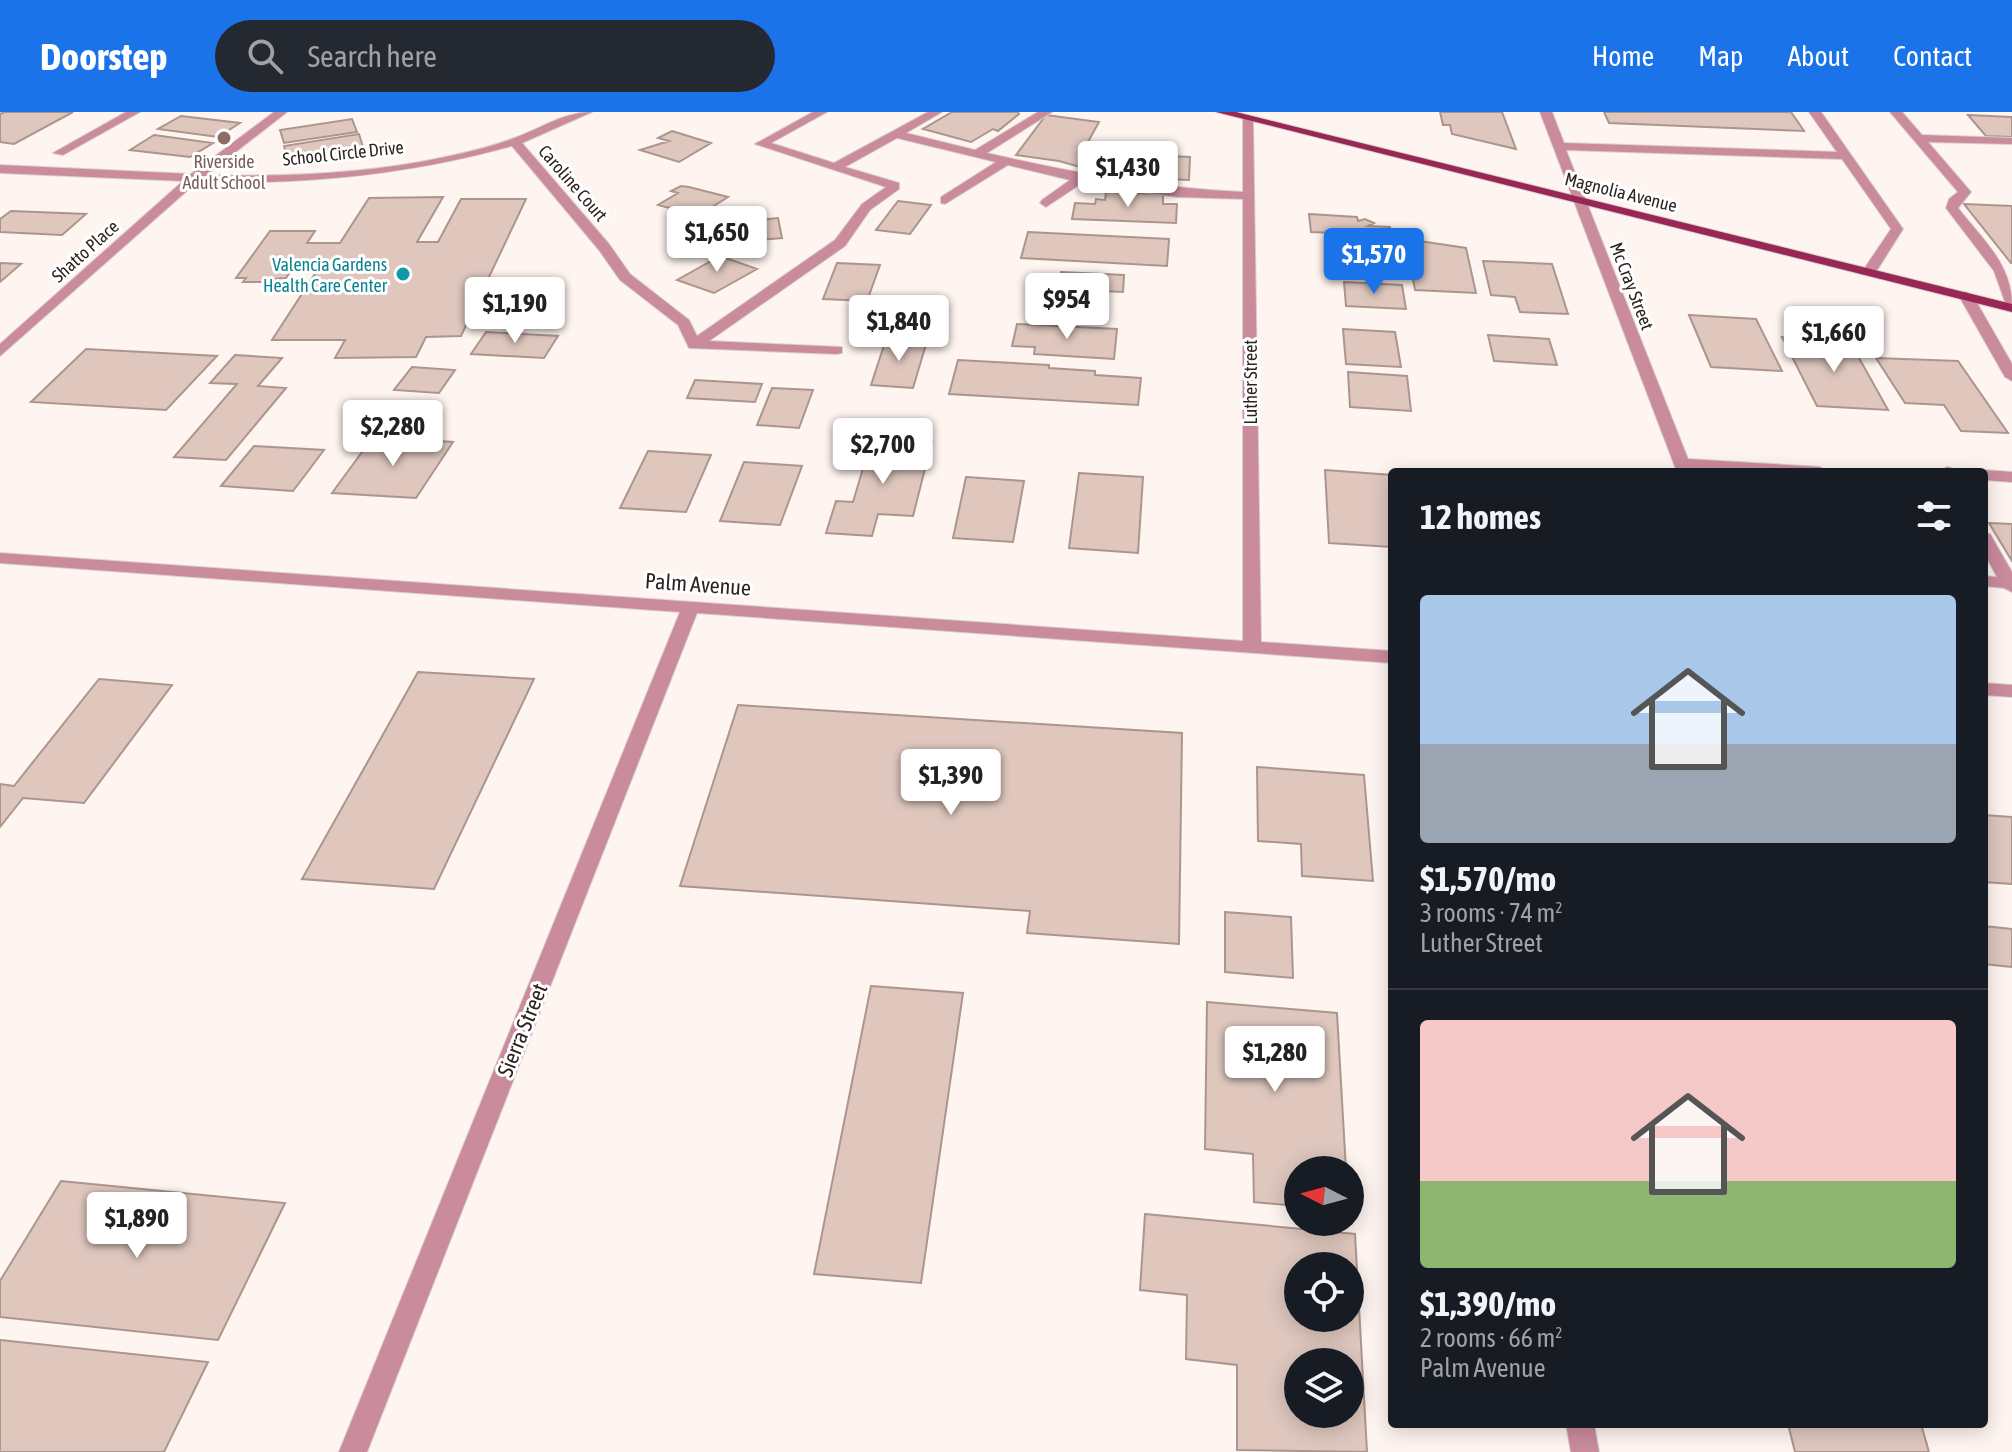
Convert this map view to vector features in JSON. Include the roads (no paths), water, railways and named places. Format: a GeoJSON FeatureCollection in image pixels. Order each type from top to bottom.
{"type":"FeatureCollection","features":[{"type":"Feature","properties":{"kind":"main road","name":"Magnolia Avenue"},"geometry":{"type":"LineString","coordinates":[[1222,112],[2012,305]]}},
{"type":"Feature","properties":{"kind":"street"},"geometry":{"type":"LineString","coordinates":[[59,153],[134,112]]}},
{"type":"Feature","properties":{"kind":"street","name":"Shatto Place"},"geometry":{"type":"LineString","coordinates":[[0,352],[194,178],[281,112]]}},
{"type":"Feature","properties":{"kind":"street","name":"School Circle Drive"},"geometry":{"type":"LineString","coordinates":[[0,169],[194,178],[331,175],[427,163],[515,143],[586,112]]}},
{"type":"Feature","properties":{"kind":"street"},"geometry":{"type":"LineString","coordinates":[[694,345],[840,243],[866,207],[895,186],[761,144],[821,112]]}},
{"type":"Feature","properties":{"kind":"street"},"geometry":{"type":"LineString","coordinates":[[834,168],[936,112]]}},
{"type":"Feature","properties":{"kind":"street"},"geometry":{"type":"LineString","coordinates":[[977,154],[1046,112]]}},
{"type":"Feature","properties":{"kind":"street","name":"Mc Cray Street"},"geometry":{"type":"LineString","coordinates":[[1546,112],[1683,468]]}},
{"type":"Feature","properties":{"kind":"street"},"geometry":{"type":"LineString","coordinates":[[1815,112],[1897,229],[1869,272]]}},
{"type":"Feature","properties":{"kind":"street"},"geometry":{"type":"LineString","coordinates":[[1896,112],[1965,192],[1953,202],[1952,208],[2000,270],[2012,305]]}},
{"type":"Feature","properties":{"kind":"street","name":"Luther Street"},"geometry":{"type":"LineString","coordinates":[[1249,119],[1252,646]]}},
{"type":"Feature","properties":{"kind":"street"},"geometry":{"type":"LineString","coordinates":[[896,134],[1080,179],[1177,193],[1250,196]]}},
{"type":"Feature","properties":{"kind":"street"},"geometry":{"type":"LineString","coordinates":[[1919,138],[2012,141]]}},
{"type":"Feature","properties":{"kind":"street","name":"Caroline Court"},"geometry":{"type":"LineString","coordinates":[[515,143],[604,247],[625,277],[684,323],[694,345]]}},
{"type":"Feature","properties":{"kind":"street"},"geometry":{"type":"LineString","coordinates":[[1559,146],[1845,156]]}},
{"type":"Feature","properties":{"kind":"street"},"geometry":{"type":"LineString","coordinates":[[945,200],[1006,161]]}},
{"type":"Feature","properties":{"kind":"street"},"geometry":{"type":"LineString","coordinates":[[1046,203],[1080,179]]}},
{"type":"Feature","properties":{"kind":"street"},"geometry":{"type":"LineString","coordinates":[[1966,296],[2012,377]]}},
{"type":"Feature","properties":{"kind":"street"},"geometry":{"type":"LineString","coordinates":[[694,345],[837,350]]}},
{"type":"Feature","properties":{"kind":"street"},"geometry":{"type":"LineString","coordinates":[[1988,475],[2012,477]]}},
{"type":"Feature","properties":{"kind":"street"},"geometry":{"type":"LineString","coordinates":[[1988,545],[2011,585]]}},
{"type":"Feature","properties":{"kind":"street","name":"Palm Avenue"},"geometry":{"type":"LineString","coordinates":[[0,558],[1388,657]]}},
{"type":"Feature","properties":{"kind":"street"},"geometry":{"type":"LineString","coordinates":[[1988,582],[2011,585]]}},
{"type":"Feature","properties":{"kind":"street","name":"Sierra Street"},"geometry":{"type":"LineString","coordinates":[[353,1452],[690,608]]}},
{"type":"Feature","properties":{"kind":"street"},"geometry":{"type":"LineString","coordinates":[[1988,689],[2012,691]]}},
{"type":"Feature","properties":{"kind":"street"},"geometry":{"type":"LineString","coordinates":[[1581,1428],[1585,1452]]}},
{"type":"Feature","properties":{"kind":"place","name":"Riverside Adult School"},"geometry":{"type":"Point","coordinates":[224,138]}},
{"type":"Feature","properties":{"kind":"place","name":"Valencia Gardens Health Care Center"},"geometry":{"type":"Point","coordinates":[403,274]}}]}
